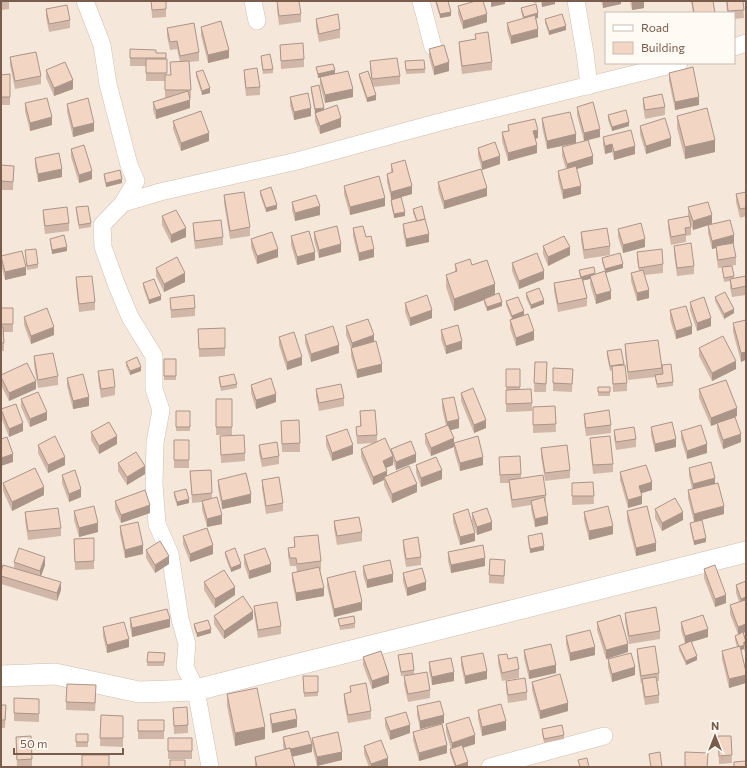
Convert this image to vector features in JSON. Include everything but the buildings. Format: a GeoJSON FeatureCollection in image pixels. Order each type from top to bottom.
{"type":"FeatureCollection","features":[{"type":"Feature","properties":{"kind":"street"},"geometry":{"type":"LineString","coordinates":[[86,1],[102,45],[108,84],[129,165],[136,182],[123,204],[102,225],[103,247],[130,317],[154,356],[154,389],[161,410],[155,443],[154,484],[157,524],[170,554],[180,619],[187,644],[185,667],[196,690],[205,730],[210,767]]}},
{"type":"Feature","properties":{"kind":"street"},"geometry":{"type":"LineString","coordinates":[[253,1],[257,21]]}},
{"type":"Feature","properties":{"kind":"street"},"geometry":{"type":"LineString","coordinates":[[421,1],[433,47]]}},
{"type":"Feature","properties":{"kind":"street"},"geometry":{"type":"LineString","coordinates":[[576,1],[589,86]]}},
{"type":"Feature","properties":{"kind":"street"},"geometry":{"type":"LineString","coordinates":[[735,47],[746,43]]}},
{"type":"Feature","properties":{"kind":"street"},"geometry":{"type":"LineString","coordinates":[[123,204],[160,192],[297,161],[440,122],[675,64]]}},
{"type":"Feature","properties":{"kind":"street"},"geometry":{"type":"LineString","coordinates":[[1,676],[56,674],[140,692],[196,690],[746,552]]}},
{"type":"Feature","properties":{"kind":"street"},"geometry":{"type":"LineString","coordinates":[[490,767],[604,736]]}},
{"type":"Feature","properties":{"kind":"shaded area"},"geometry":{"type":"Polygon","coordinates":[[[1,1],[746,1],[746,767],[1,767],[1,1]]]}}]}
